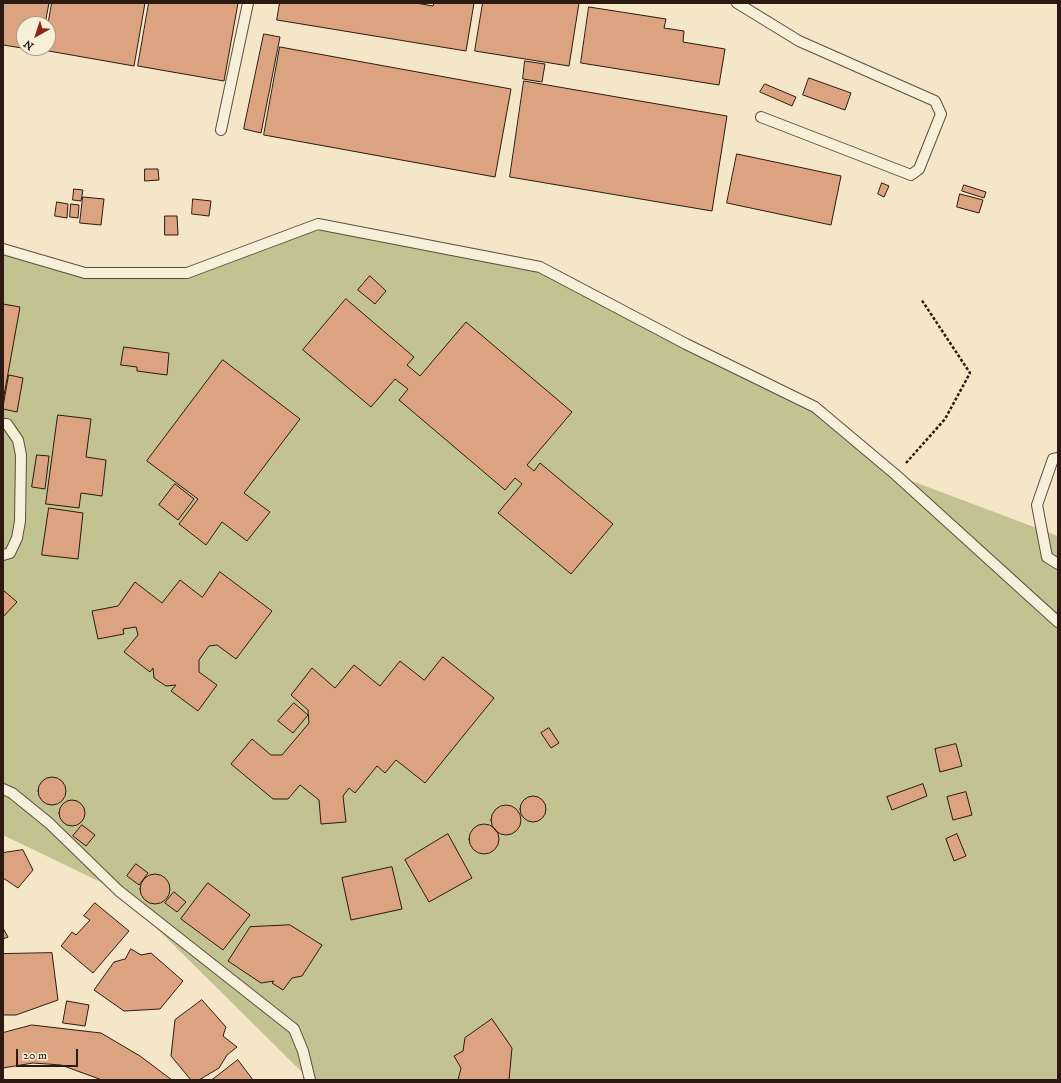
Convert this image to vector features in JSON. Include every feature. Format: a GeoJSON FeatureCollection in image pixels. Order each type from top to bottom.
{"type":"FeatureCollection","features":[{"type":"Feature","properties":{"kind":"lane"},"geometry":{"type":"LineString","coordinates":[[221,130],[248,3]]}},
{"type":"Feature","properties":{"kind":"lane"},"geometry":{"type":"LineString","coordinates":[[737,3],[799,41],[935,101],[941,114],[919,168],[911,175],[761,117]]}},
{"type":"Feature","properties":{"kind":"lane"},"geometry":{"type":"LineString","coordinates":[[3,249],[86,273],[186,273],[318,224],[540,267],[686,344],[815,407],[896,476],[1058,622]]}},
{"type":"Feature","properties":{"kind":"lane"},"geometry":{"type":"LineString","coordinates":[[3,424],[7,424],[18,440],[21,455],[20,521],[17,538],[10,553],[3,555]]}},
{"type":"Feature","properties":{"kind":"lane"},"geometry":{"type":"LineString","coordinates":[[1058,458],[1053,459],[1037,505],[1047,556],[1058,564]]}},
{"type":"Feature","properties":{"kind":"lane"},"geometry":{"type":"LineString","coordinates":[[3,789],[12,793],[49,822],[119,891],[294,1030],[302,1051],[310,1080]]}},
{"type":"Feature","properties":{"kind":"path"},"geometry":{"type":"LineString","coordinates":[[896,476],[944,419],[970,373],[921,299]]}},
{"type":"Feature","properties":{"kind":"green space"},"geometry":{"type":"Polygon","coordinates":[[[318,224],[540,267],[815,407],[896,475],[1058,536],[1058,1080],[310,1080],[119,891],[3,835],[3,249],[86,273],[187,273],[318,224]]]}},
{"type":"Feature","properties":{"kind":"building"},"geometry":{"type":"Polygon","coordinates":[[[3,3],[49,3],[47,16],[16,16],[16,47],[3,45],[3,3]]]}},
{"type":"Feature","properties":{"kind":"building"},"geometry":{"type":"Polygon","coordinates":[[[52,3],[145,3],[134,66],[56,52],[56,16],[50,16],[52,3]]]}},
{"type":"Feature","properties":{"kind":"building"},"geometry":{"type":"Polygon","coordinates":[[[149,3],[238,3],[224,81],[138,66],[149,3]]]}},
{"type":"Feature","properties":{"kind":"building"},"geometry":{"type":"Polygon","coordinates":[[[280,3],[416,3],[433,6],[434,3],[474,3],[466,51],[277,20],[280,3]]]}},
{"type":"Feature","properties":{"kind":"building"},"geometry":{"type":"Polygon","coordinates":[[[483,3],[579,3],[569,66],[475,51],[483,3]]]}},
{"type":"Feature","properties":{"kind":"building"},"geometry":{"type":"Polygon","coordinates":[[[589,7],[666,19],[664,28],[684,31],[683,42],[725,49],[719,85],[581,63],[589,7]]]}},
{"type":"Feature","properties":{"kind":"building"},"geometry":{"type":"Polygon","coordinates":[[[264,34],[280,37],[261,133],[244,129],[264,34]]]}},
{"type":"Feature","properties":{"kind":"building"},"geometry":{"type":"Polygon","coordinates":[[[280,47],[511,89],[495,177],[264,135],[280,47]]]}},
{"type":"Feature","properties":{"kind":"building"},"geometry":{"type":"Polygon","coordinates":[[[525,61],[545,64],[542,82],[523,79],[525,61]]]}},
{"type":"Feature","properties":{"kind":"building"},"geometry":{"type":"Polygon","coordinates":[[[809,78],[851,93],[845,110],[803,95],[809,78]]]}},
{"type":"Feature","properties":{"kind":"building"},"geometry":{"type":"Polygon","coordinates":[[[524,81],[727,116],[712,211],[510,177],[524,81]]]}},
{"type":"Feature","properties":{"kind":"building"},"geometry":{"type":"Polygon","coordinates":[[[765,84],[796,97],[792,106],[760,92],[765,84]]]}},
{"type":"Feature","properties":{"kind":"building"},"geometry":{"type":"Polygon","coordinates":[[[737,154],[841,176],[831,225],[727,203],[737,154]]]}},
{"type":"Feature","properties":{"kind":"building"},"geometry":{"type":"Polygon","coordinates":[[[145,169],[158,169],[159,180],[145,181],[145,169]]]}},
{"type":"Feature","properties":{"kind":"building"},"geometry":{"type":"Polygon","coordinates":[[[882,183],[889,186],[884,197],[878,194],[882,183]]]}},
{"type":"Feature","properties":{"kind":"building"},"geometry":{"type":"Polygon","coordinates":[[[964,185],[986,192],[984,198],[962,191],[964,185]]]}},
{"type":"Feature","properties":{"kind":"building"},"geometry":{"type":"Polygon","coordinates":[[[74,189],[83,190],[81,201],[73,200],[74,189]]]}},
{"type":"Feature","properties":{"kind":"building"},"geometry":{"type":"Polygon","coordinates":[[[960,194],[983,200],[979,213],[957,207],[960,194]]]}},
{"type":"Feature","properties":{"kind":"building"},"geometry":{"type":"Polygon","coordinates":[[[83,197],[104,199],[101,225],[80,223],[83,197]]]}},
{"type":"Feature","properties":{"kind":"building"},"geometry":{"type":"Polygon","coordinates":[[[193,199],[211,201],[209,216],[192,214],[193,199]]]}},
{"type":"Feature","properties":{"kind":"building"},"geometry":{"type":"Polygon","coordinates":[[[57,202],[68,204],[67,218],[55,216],[57,202]]]}},
{"type":"Feature","properties":{"kind":"building"},"geometry":{"type":"Polygon","coordinates":[[[71,204],[79,205],[78,218],[70,217],[71,204]]]}},
{"type":"Feature","properties":{"kind":"building"},"geometry":{"type":"Polygon","coordinates":[[[165,216],[177,216],[178,235],[165,235],[165,216]]]}},
{"type":"Feature","properties":{"kind":"building"},"geometry":{"type":"Polygon","coordinates":[[[370,276],[386,291],[375,304],[358,290],[370,276]]]}},
{"type":"Feature","properties":{"kind":"building"},"geometry":{"type":"Polygon","coordinates":[[[346,299],[414,357],[407,365],[420,376],[466,322],[572,412],[527,465],[534,471],[540,463],[613,524],[571,574],[498,513],[522,484],[515,478],[505,490],[399,400],[408,389],[395,379],[371,407],[303,350],[346,299]]]}},
{"type":"Feature","properties":{"kind":"building"},"geometry":{"type":"Polygon","coordinates":[[[3,304],[20,307],[3,401],[3,304]]]}},
{"type":"Feature","properties":{"kind":"building"},"geometry":{"type":"Polygon","coordinates":[[[124,347],[169,353],[167,375],[137,371],[137,367],[121,365],[124,347]]]}},
{"type":"Feature","properties":{"kind":"building"},"geometry":{"type":"Polygon","coordinates":[[[223,360],[300,419],[244,493],[270,512],[247,541],[222,522],[206,545],[179,524],[198,499],[147,461],[223,360]]]}},
{"type":"Feature","properties":{"kind":"building"},"geometry":{"type":"Polygon","coordinates":[[[9,375],[23,378],[17,412],[3,409],[9,375]]]}},
{"type":"Feature","properties":{"kind":"building"},"geometry":{"type":"Polygon","coordinates":[[[58,415],[91,419],[86,457],[106,460],[102,496],[81,493],[79,508],[46,504],[58,415]]]}},
{"type":"Feature","properties":{"kind":"building"},"geometry":{"type":"Polygon","coordinates":[[[37,455],[49,456],[45,489],[32,487],[37,455]]]}},
{"type":"Feature","properties":{"kind":"building"},"geometry":{"type":"Polygon","coordinates":[[[175,484],[194,499],[178,520],[159,505],[175,484]]]}},
{"type":"Feature","properties":{"kind":"building"},"geometry":{"type":"Polygon","coordinates":[[[49,508],[83,513],[78,559],[42,555],[49,508]]]}},
{"type":"Feature","properties":{"kind":"building"},"geometry":{"type":"Polygon","coordinates":[[[220,572],[272,611],[236,659],[217,645],[209,646],[199,660],[199,672],[217,685],[198,711],[171,691],[176,685],[166,686],[154,678],[153,668],[150,672],[124,652],[138,635],[136,627],[123,629],[124,634],[98,639],[92,611],[118,606],[135,582],[162,603],[180,580],[202,597],[220,572]]]}},
{"type":"Feature","properties":{"kind":"building"},"geometry":{"type":"Polygon","coordinates":[[[3,590],[17,602],[3,617],[3,590]]]}},
{"type":"Feature","properties":{"kind":"building"},"geometry":{"type":"Polygon","coordinates":[[[443,657],[494,698],[425,783],[396,760],[385,773],[377,766],[355,793],[349,788],[343,796],[346,822],[321,824],[319,800],[300,785],[288,799],[273,799],[231,764],[252,739],[271,755],[282,755],[309,723],[308,710],[291,695],[312,668],[335,688],[354,665],[380,686],[400,661],[424,680],[443,657]]]}},
{"type":"Feature","properties":{"kind":"building"},"geometry":{"type":"Polygon","coordinates":[[[294,703],[308,715],[293,733],[278,721],[294,703]]]}},
{"type":"Feature","properties":{"kind":"building"},"geometry":{"type":"Polygon","coordinates":[[[549,728],[559,743],[551,748],[541,733],[549,728]]]}},
{"type":"Feature","properties":{"kind":"building"},"geometry":{"type":"Polygon","coordinates":[[[956,744],[962,766],[940,772],[935,749],[956,744]]]}},
{"type":"Feature","properties":{"kind":"building"},"geometry":{"type":"Polygon","coordinates":[[[52,777],[62,781],[66,791],[62,801],[52,805],[42,801],[38,791],[42,781],[52,777]]]}},
{"type":"Feature","properties":{"kind":"building"},"geometry":{"type":"Polygon","coordinates":[[[923,784],[927,796],[892,810],[887,797],[923,784]]]}},
{"type":"Feature","properties":{"kind":"building"},"geometry":{"type":"Polygon","coordinates":[[[966,792],[972,815],[953,820],[947,797],[966,792]]]}},
{"type":"Feature","properties":{"kind":"building"},"geometry":{"type":"Polygon","coordinates":[[[533,796],[542,800],[546,809],[542,818],[533,822],[524,818],[520,809],[524,800],[533,796]]]}},
{"type":"Feature","properties":{"kind":"building"},"geometry":{"type":"Polygon","coordinates":[[[72,800],[81,804],[85,813],[81,822],[72,826],[63,822],[59,813],[63,804],[72,800]]]}},
{"type":"Feature","properties":{"kind":"building"},"geometry":{"type":"Polygon","coordinates":[[[506,805],[516,810],[521,820],[516,830],[506,835],[496,830],[491,820],[496,810],[506,805]]]}},
{"type":"Feature","properties":{"kind":"building"},"geometry":{"type":"Polygon","coordinates":[[[484,824],[494,829],[499,839],[494,849],[484,854],[474,849],[469,839],[474,829],[484,824]]]}},
{"type":"Feature","properties":{"kind":"building"},"geometry":{"type":"Polygon","coordinates":[[[82,825],[95,835],[86,846],[73,836],[82,825]]]}},
{"type":"Feature","properties":{"kind":"building"},"geometry":{"type":"Polygon","coordinates":[[[448,834],[472,878],[429,902],[405,860],[448,834]]]}},
{"type":"Feature","properties":{"kind":"building"},"geometry":{"type":"Polygon","coordinates":[[[957,834],[966,856],[954,861],[946,839],[957,834]]]}},
{"type":"Feature","properties":{"kind":"building"},"geometry":{"type":"Polygon","coordinates":[[[23,850],[33,870],[18,888],[3,878],[3,853],[23,850]]]}},
{"type":"Feature","properties":{"kind":"building"},"geometry":{"type":"Polygon","coordinates":[[[136,864],[148,873],[139,885],[127,876],[136,864]]]}},
{"type":"Feature","properties":{"kind":"building"},"geometry":{"type":"Polygon","coordinates":[[[392,867],[402,909],[351,920],[342,878],[392,867]]]}},
{"type":"Feature","properties":{"kind":"building"},"geometry":{"type":"Polygon","coordinates":[[[155,874],[165,879],[170,889],[165,899],[155,904],[145,899],[140,889],[145,879],[155,874]]]}},
{"type":"Feature","properties":{"kind":"building"},"geometry":{"type":"Polygon","coordinates":[[[208,883],[250,915],[223,950],[181,919],[208,883]]]}},
{"type":"Feature","properties":{"kind":"building"},"geometry":{"type":"Polygon","coordinates":[[[174,892],[186,902],[177,912],[165,903],[174,892]]]}},
{"type":"Feature","properties":{"kind":"building"},"geometry":{"type":"Polygon","coordinates":[[[95,903],[129,931],[93,973],[61,946],[72,932],[76,935],[90,920],[84,916],[95,903]]]}},
{"type":"Feature","properties":{"kind":"building"},"geometry":{"type":"Polygon","coordinates":[[[290,925],[322,945],[302,976],[292,978],[283,990],[272,983],[274,981],[261,983],[228,961],[250,927],[290,925]]]}},
{"type":"Feature","properties":{"kind":"building"},"geometry":{"type":"Polygon","coordinates":[[[3,928],[8,937],[3,939],[3,928]]]}},
{"type":"Feature","properties":{"kind":"building"},"geometry":{"type":"Polygon","coordinates":[[[131,949],[141,955],[151,953],[183,981],[160,1009],[124,1011],[94,990],[114,962],[125,959],[131,949]]]}},
{"type":"Feature","properties":{"kind":"building"},"geometry":{"type":"Polygon","coordinates":[[[52,953],[58,1000],[16,1015],[3,1015],[3,954],[52,953]]]}},
{"type":"Feature","properties":{"kind":"building"},"geometry":{"type":"Polygon","coordinates":[[[202,1000],[226,1027],[223,1036],[237,1047],[227,1055],[219,1068],[199,1080],[191,1080],[171,1056],[175,1020],[202,1000]]]}},
{"type":"Feature","properties":{"kind":"building"},"geometry":{"type":"Polygon","coordinates":[[[67,1001],[89,1005],[85,1026],[63,1023],[67,1001]]]}},
{"type":"Feature","properties":{"kind":"building"},"geometry":{"type":"Polygon","coordinates":[[[492,1019],[512,1048],[509,1080],[458,1080],[461,1068],[454,1056],[463,1051],[465,1038],[492,1019]]]}},
{"type":"Feature","properties":{"kind":"building"},"geometry":{"type":"Polygon","coordinates":[[[32,1025],[101,1033],[140,1056],[172,1080],[102,1080],[61,1065],[33,1063],[3,1068],[3,1033],[32,1025]]]}},
{"type":"Feature","properties":{"kind":"building"},"geometry":{"type":"Polygon","coordinates":[[[238,1060],[253,1080],[212,1080],[238,1060]]]}}]}
